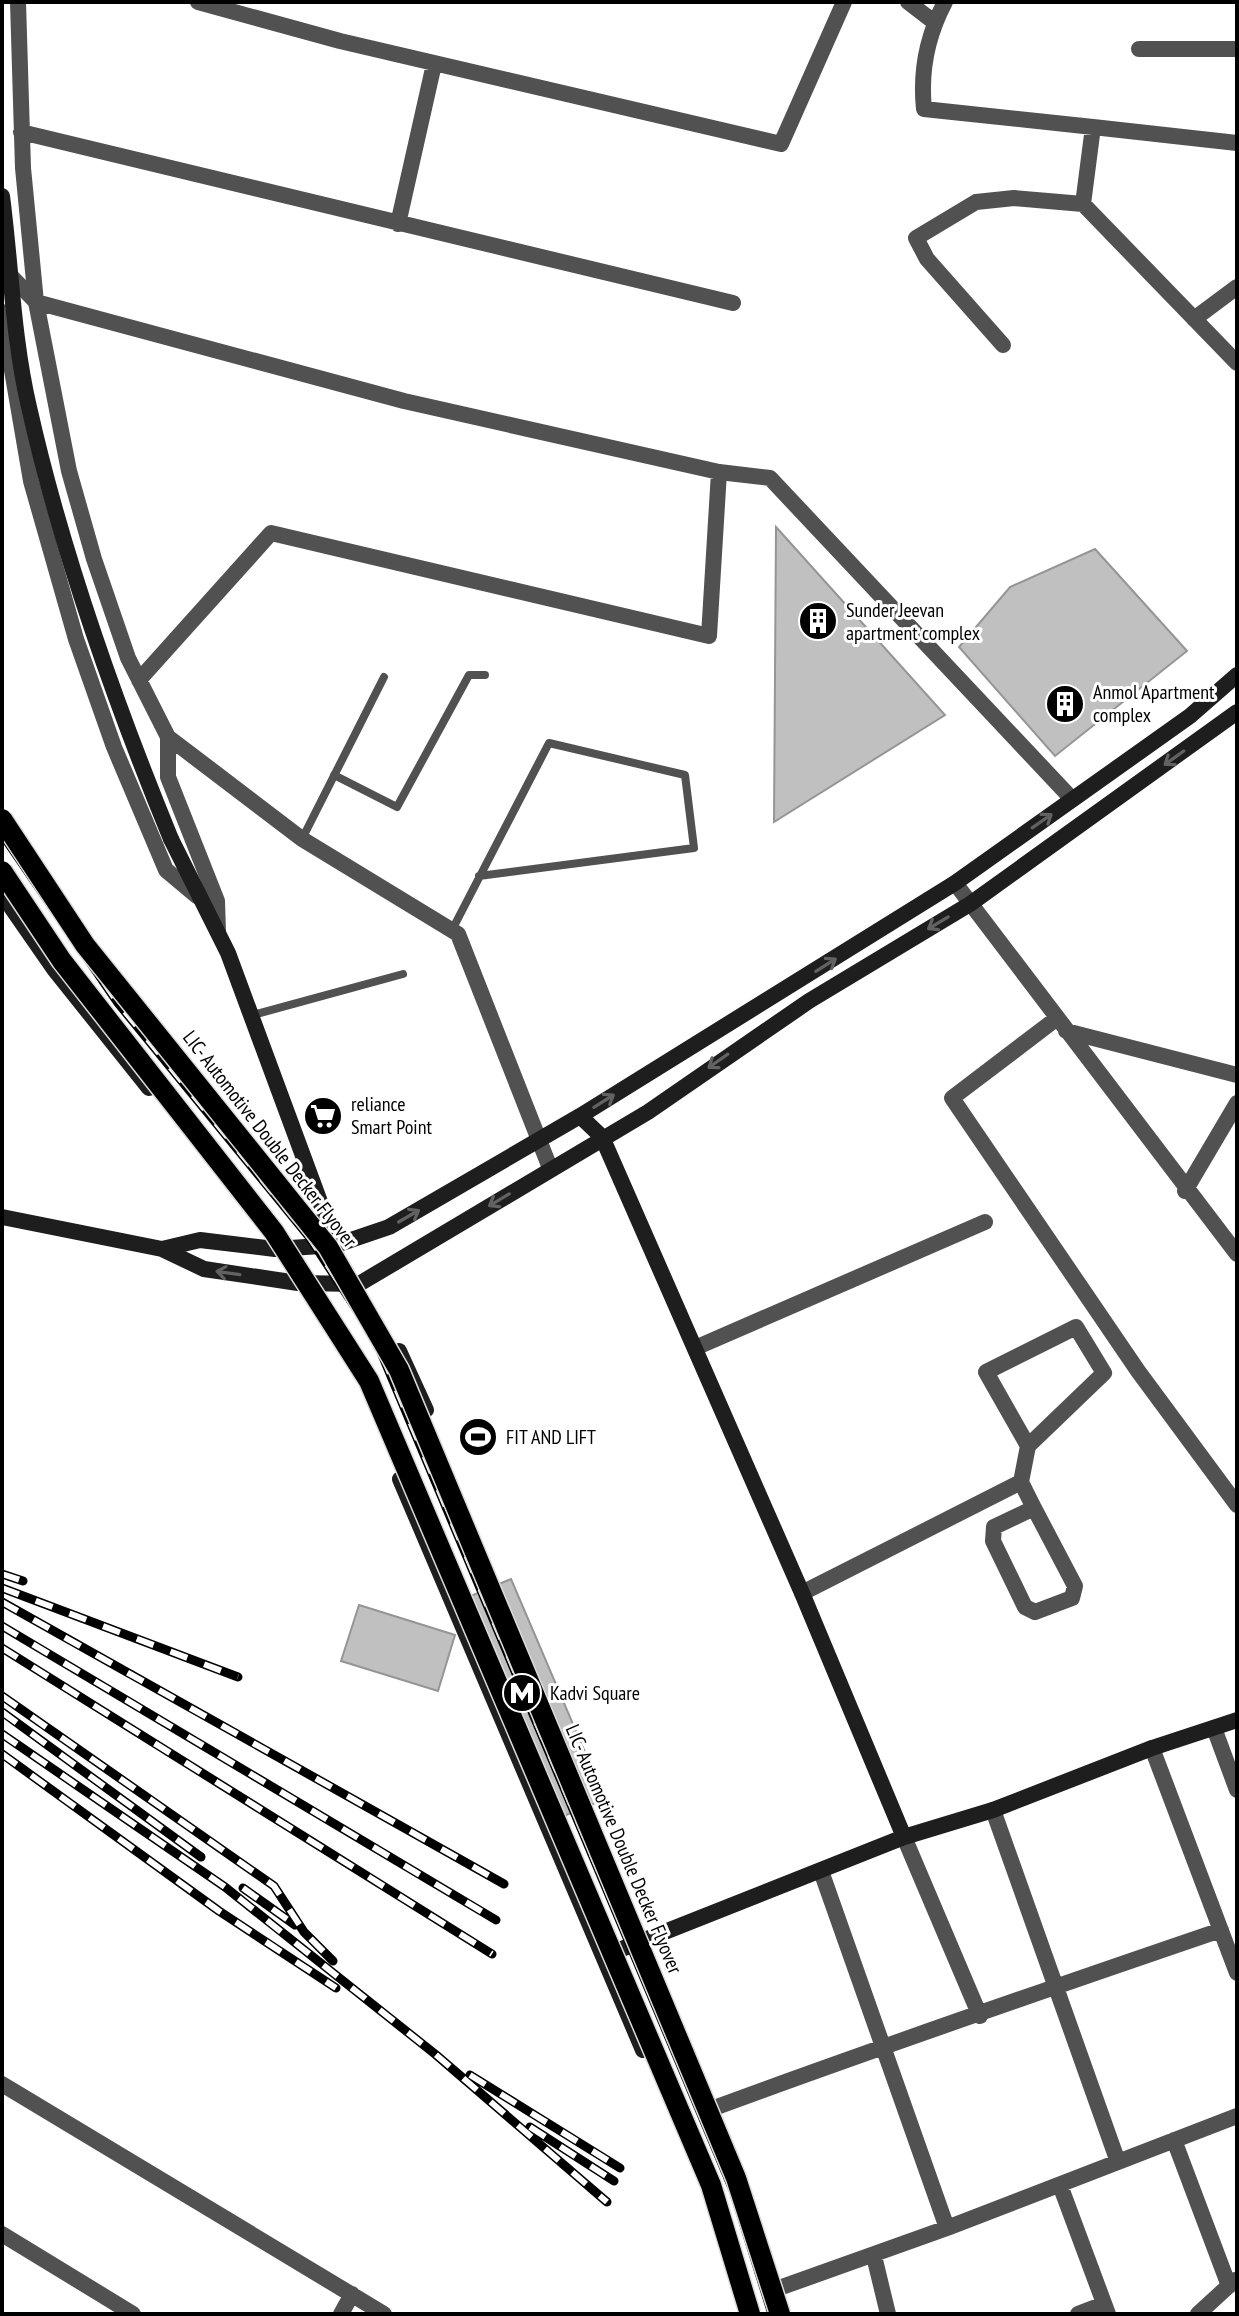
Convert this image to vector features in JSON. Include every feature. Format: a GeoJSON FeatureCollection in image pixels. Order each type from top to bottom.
{"type":"FeatureCollection","features":[{"type":"Feature","properties":{"kind":"main road"},"geometry":{"type":"LineString","coordinates":[[2,196],[28,405],[73,568],[136,755],[171,839],[218,933],[253,1015],[336,1245]]}},
{"type":"Feature","properties":{"kind":"main road"},"geometry":{"type":"LineString","coordinates":[[162,1249],[200,1240],[275,1249],[336,1245],[389,1227],[580,1116],[955,883],[1190,716],[1237,675]]}},
{"type":"Feature","properties":{"kind":"main road"},"geometry":{"type":"LineString","coordinates":[[2,1217],[162,1249],[204,1269],[298,1283],[359,1284],[648,1112],[809,1001],[970,904],[1237,712]]}},
{"type":"Feature","properties":{"kind":"main road"},"geometry":{"type":"LineString","coordinates":[[2,804],[93,940],[336,1245],[409,1368],[743,2177],[788,2314]]}},
{"type":"Feature","properties":{"kind":"main road","name":"LIC- Automotive Double Decker Flyover"},"geometry":{"type":"LineString","coordinates":[[2,819],[85,945],[328,1247],[399,1370],[736,2178],[780,2314]]}},
{"type":"Feature","properties":{"kind":"main road"},"geometry":{"type":"LineString","coordinates":[[2,871],[62,961],[274,1232],[369,1381],[711,2185],[750,2314]]}},
{"type":"Feature","properties":{"kind":"main road"},"geometry":{"type":"LineString","coordinates":[[2,894],[54,969],[275,1249],[361,1387],[602,1957],[704,2188],[741,2314]]}},
{"type":"Feature","properties":{"kind":"main road"},"geometry":{"type":"LineString","coordinates":[[580,1116],[602,1137],[802,1593],[904,1837]]}},
{"type":"Feature","properties":{"kind":"main road"},"geometry":{"type":"LineString","coordinates":[[602,1957],[904,1837],[993,1810],[1152,1748],[1237,1720]]}},
{"type":"Feature","properties":{"kind":"street"},"geometry":{"type":"LineString","coordinates":[[18,2],[21,132],[36,302],[69,471],[94,559],[128,658],[168,737],[302,839],[458,934],[536,1139],[550,1168]]}},
{"type":"Feature","properties":{"kind":"street"},"geometry":{"type":"LineString","coordinates":[[198,2],[434,64],[781,144],[844,2]]}},
{"type":"Feature","properties":{"kind":"street"},"geometry":{"type":"LineString","coordinates":[[908,2],[934,22]]}},
{"type":"Feature","properties":{"kind":"street"},"geometry":{"type":"LineString","coordinates":[[945,2],[934,22],[921,77],[924,109],[1237,143]]}},
{"type":"Feature","properties":{"kind":"street"},"geometry":{"type":"LineString","coordinates":[[1139,49],[1237,49]]}},
{"type":"Feature","properties":{"kind":"street"},"geometry":{"type":"LineString","coordinates":[[398,224],[417,155],[434,64]]}},
{"type":"Feature","properties":{"kind":"street"},"geometry":{"type":"LineString","coordinates":[[1083,204],[1093,127]]}},
{"type":"Feature","properties":{"kind":"street"},"geometry":{"type":"LineString","coordinates":[[21,132],[733,303]]}},
{"type":"Feature","properties":{"kind":"street"},"geometry":{"type":"LineString","coordinates":[[1003,345],[927,259],[916,238],[976,202],[1014,198],[1083,204],[1237,363]]}},
{"type":"Feature","properties":{"kind":"street"},"geometry":{"type":"LineString","coordinates":[[2,267],[36,302],[404,401],[719,472],[770,478],[1072,799]]}},
{"type":"Feature","properties":{"kind":"street"},"geometry":{"type":"LineString","coordinates":[[1194,319],[1237,287]]}},
{"type":"Feature","properties":{"kind":"street"},"geometry":{"type":"LineString","coordinates":[[2,312],[31,481],[76,639],[114,747],[166,870],[197,896]]}},
{"type":"Feature","properties":{"kind":"street"},"geometry":{"type":"LineString","coordinates":[[139,680],[271,533],[709,636],[719,472]]}},
{"type":"Feature","properties":{"kind":"street"},"geometry":{"type":"LineString","coordinates":[[168,737],[168,777],[217,901],[218,933]]}},
{"type":"Feature","properties":{"kind":"street"},"geometry":{"type":"LineString","coordinates":[[955,883],[1185,1191],[1237,1254]]}},
{"type":"Feature","properties":{"kind":"street"},"geometry":{"type":"LineString","coordinates":[[1236,1500],[1138,1371],[952,1098],[1061,1025],[1237,1075]]}},
{"type":"Feature","properties":{"kind":"street"},"geometry":{"type":"LineString","coordinates":[[1185,1191],[1237,1103]]}},
{"type":"Feature","properties":{"kind":"street"},"geometry":{"type":"LineString","coordinates":[[695,1348],[985,1222]]}},
{"type":"Feature","properties":{"kind":"street"},"geometry":{"type":"LineString","coordinates":[[1028,1446],[986,1372],[1076,1327],[1104,1373],[1028,1446],[1021,1482],[1075,1586],[1072,1598],[1035,1612],[1025,1607],[992,1533],[994,1527],[1034,1508]]}},
{"type":"Feature","properties":{"kind":"street"},"geometry":{"type":"LineString","coordinates":[[802,1593],[1021,1482]]}},
{"type":"Feature","properties":{"kind":"street"},"geometry":{"type":"LineString","coordinates":[[1214,1728],[1237,1790]]}},
{"type":"Feature","properties":{"kind":"street"},"geometry":{"type":"LineString","coordinates":[[1152,1748],[1237,1973]]}},
{"type":"Feature","properties":{"kind":"street"},"geometry":{"type":"LineString","coordinates":[[993,1810],[1118,2162]]}},
{"type":"Feature","properties":{"kind":"street"},"geometry":{"type":"LineString","coordinates":[[904,1837],[980,2016]]}},
{"type":"Feature","properties":{"kind":"street"},"geometry":{"type":"LineString","coordinates":[[821,1871],[947,2228]]}},
{"type":"Feature","properties":{"kind":"street"},"geometry":{"type":"LineString","coordinates":[[714,2108],[884,2045],[980,2016],[1221,1930]]}},
{"type":"Feature","properties":{"kind":"street"},"geometry":{"type":"LineString","coordinates":[[2,2084],[384,2314]]}},
{"type":"Feature","properties":{"kind":"street"},"geometry":{"type":"LineString","coordinates":[[779,2288],[874,2256],[1237,2116]]}},
{"type":"Feature","properties":{"kind":"street"},"geometry":{"type":"LineString","coordinates":[[1174,2140],[1233,2282],[1198,2314]]}},
{"type":"Feature","properties":{"kind":"street"},"geometry":{"type":"LineString","coordinates":[[1060,2185],[1106,2309],[1078,2314]]}},
{"type":"Feature","properties":{"kind":"street"},"geometry":{"type":"LineString","coordinates":[[2,2234],[133,2314]]}},
{"type":"Feature","properties":{"kind":"street"},"geometry":{"type":"LineString","coordinates":[[874,2256],[888,2314]]}},
{"type":"Feature","properties":{"kind":"street"},"geometry":{"type":"LineString","coordinates":[[341,2314],[352,2294]]}},
{"type":"Feature","properties":{"kind":"lane"},"geometry":{"type":"LineString","coordinates":[[334,775],[397,807],[469,675],[485,675]]}},
{"type":"Feature","properties":{"kind":"lane"},"geometry":{"type":"LineString","coordinates":[[302,839],[384,677]]}},
{"type":"Feature","properties":{"kind":"lane"},"geometry":{"type":"LineString","coordinates":[[452,930],[479,876],[549,743],[685,775],[694,848],[479,876]]}},
{"type":"Feature","properties":{"kind":"lane"},"geometry":{"type":"LineString","coordinates":[[253,1015],[403,974]]}},
{"type":"Feature","properties":{"kind":"building","name":"Sunder Jeevan apartment complex"},"geometry":{"type":"Polygon","coordinates":[[[776,527],[945,715],[774,822],[776,527]]]}},
{"type":"Feature","properties":{"kind":"building","name":"Anmol Apartment complex"},"geometry":{"type":"Polygon","coordinates":[[[1095,549],[1187,651],[1055,756],[959,647],[1010,587],[1095,549]]]}},
{"type":"Feature","properties":{"kind":"building"},"geometry":{"type":"Polygon","coordinates":[[[511,1579],[605,1799],[547,1823],[454,1603],[511,1579]]]}},
{"type":"Feature","properties":{"kind":"building"},"geometry":{"type":"Polygon","coordinates":[[[359,1605],[455,1635],[438,1691],[341,1661],[359,1605]]]}},
{"type":"Feature","properties":{"kind":"railway"},"geometry":{"type":"LineString","coordinates":[[2,834],[118,1003],[310,1238],[375,1338],[733,2190],[772,2314]]}},
{"type":"Feature","properties":{"kind":"railway"},"geometry":{"type":"LineString","coordinates":[[2,1574],[23,1581]]}},
{"type":"Feature","properties":{"kind":"railway"},"geometry":{"type":"LineString","coordinates":[[2,1588],[238,1677]]}},
{"type":"Feature","properties":{"kind":"railway"},"geometry":{"type":"LineString","coordinates":[[2,1602],[504,1884]]}},
{"type":"Feature","properties":{"kind":"railway"},"geometry":{"type":"LineString","coordinates":[[2,1626],[496,1920]]}},
{"type":"Feature","properties":{"kind":"railway"},"geometry":{"type":"LineString","coordinates":[[2,1648],[492,1954]]}},
{"type":"Feature","properties":{"kind":"railway"},"geometry":{"type":"LineString","coordinates":[[2,1696],[274,1886],[304,1932],[333,1961]]}},
{"type":"Feature","properties":{"kind":"railway"},"geometry":{"type":"LineString","coordinates":[[2,1712],[201,1857]]}},
{"type":"Feature","properties":{"kind":"railway"},"geometry":{"type":"LineString","coordinates":[[2,1734],[225,1887],[435,2054],[607,2202]]}},
{"type":"Feature","properties":{"kind":"railway"},"geometry":{"type":"LineString","coordinates":[[2,1754],[219,1911],[336,1988]]}},
{"type":"Feature","properties":{"kind":"railway"},"geometry":{"type":"LineString","coordinates":[[243,1888],[295,1925]]}},
{"type":"Feature","properties":{"kind":"railway"},"geometry":{"type":"LineString","coordinates":[[470,2075],[620,2168]]}},
{"type":"Feature","properties":{"kind":"railway"},"geometry":{"type":"LineString","coordinates":[[530,2127],[614,2181]]}},
{"type":"Feature","properties":{"kind":"place","name":"Sunder Jeevan apartment complex"},"geometry":{"type":"Point","coordinates":[818,621]}},
{"type":"Feature","properties":{"kind":"place","name":"Anmol Apartment complex"},"geometry":{"type":"Point","coordinates":[1065,704]}},
{"type":"Feature","properties":{"kind":"place","name":"reliance Smart Point"},"geometry":{"type":"Point","coordinates":[323,1116]}},
{"type":"Feature","properties":{"kind":"place","name":"FIT AND LIFT"},"geometry":{"type":"Point","coordinates":[478,1437]}},
{"type":"Feature","properties":{"kind":"place","name":"Kadvi Square"},"geometry":{"type":"Point","coordinates":[522,1693]}}]}
